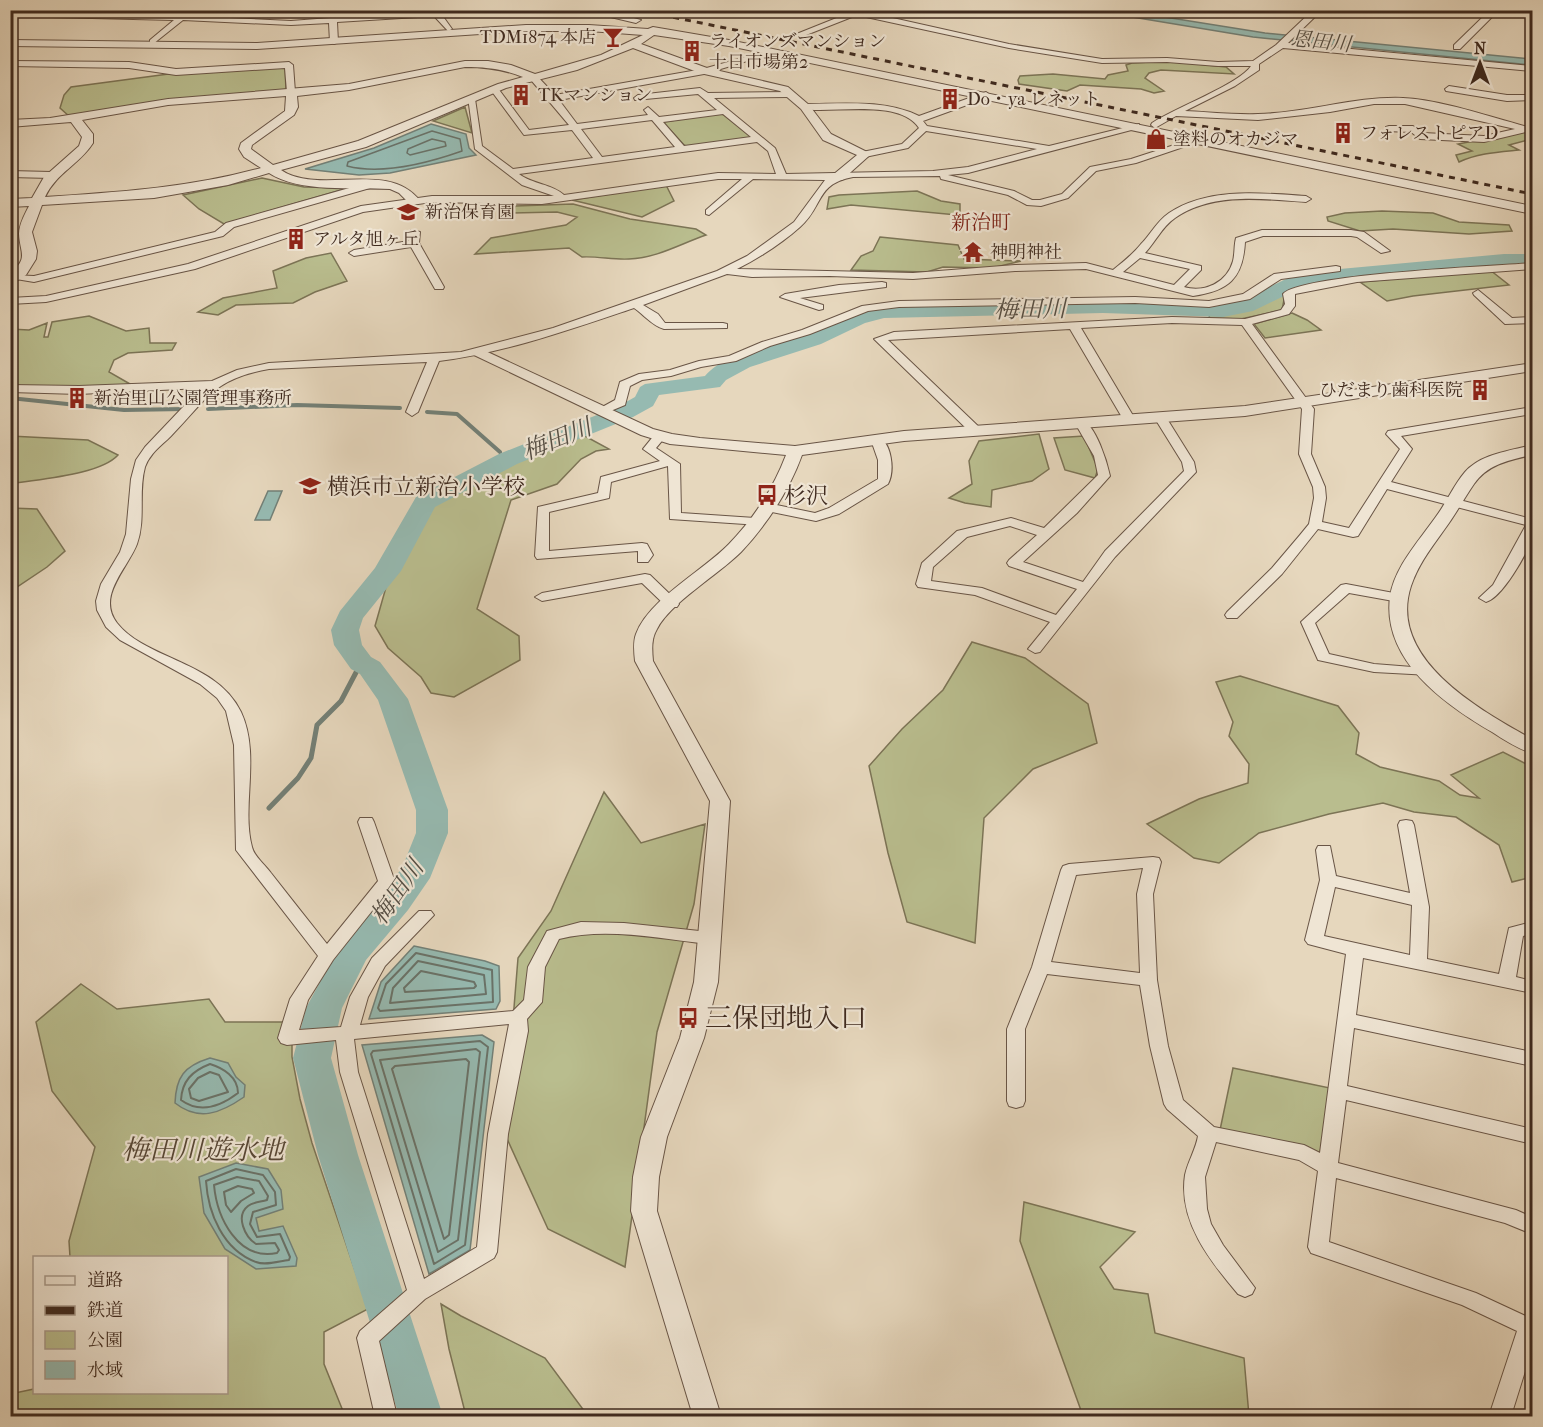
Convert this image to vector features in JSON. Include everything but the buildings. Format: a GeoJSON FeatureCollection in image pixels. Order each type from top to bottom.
{"type":"FeatureCollection","features":[{"type":"Feature","properties":{"kind":"street"},"geometry":{"type":"LineString","coordinates":[[12,16],[24,10]]}},
{"type":"Feature","properties":{"kind":"street"},"geometry":{"type":"LineString","coordinates":[[153,42],[179,17],[192,10]]}},
{"type":"Feature","properties":{"kind":"street"},"geometry":{"type":"LineString","coordinates":[[334,40],[333,21],[336,10]]}},
{"type":"Feature","properties":{"kind":"street"},"geometry":{"type":"LineString","coordinates":[[12,16],[179,17],[274,22],[333,21],[490,10]]}},
{"type":"Feature","properties":{"kind":"street"},"geometry":{"type":"LineString","coordinates":[[10,203],[154,194],[228,181],[362,144],[494,89],[587,64],[648,36],[653,30],[653,25],[648,23],[586,10]]}},
{"type":"Feature","properties":{"kind":"street"},"geometry":{"type":"LineString","coordinates":[[844,10],[1009,46],[1102,61],[1167,60],[1218,64],[1255,63],[1281,44],[1318,10]]}},
{"type":"Feature","properties":{"kind":"street"},"geometry":{"type":"LineString","coordinates":[[1457,47],[1495,10]]}},
{"type":"Feature","properties":{"kind":"street"},"geometry":{"type":"LineString","coordinates":[[1507,10],[1533,15]]}},
{"type":"Feature","properties":{"kind":"street"},"geometry":{"type":"LineString","coordinates":[[436,12],[448,29]]}},
{"type":"Feature","properties":{"kind":"street"},"geometry":{"type":"LineString","coordinates":[[798,35],[854,14]]}},
{"type":"Feature","properties":{"kind":"street"},"geometry":{"type":"LineString","coordinates":[[10,43],[231,43],[334,40],[448,29],[547,24],[653,30],[737,40],[1155,125],[1533,206]]}},
{"type":"Feature","properties":{"kind":"street"},"geometry":{"type":"LineString","coordinates":[[10,38],[229,47],[526,28],[653,30],[719,41],[987,95],[1533,210]]}},
{"type":"Feature","properties":{"kind":"street"},"geometry":{"type":"LineString","coordinates":[[10,56],[25,51],[33,43]]}},
{"type":"Feature","properties":{"kind":"street"},"geometry":{"type":"LineString","coordinates":[[632,44],[704,71],[784,89],[805,107],[827,137],[865,154]]}},
{"type":"Feature","properties":{"kind":"street"},"geometry":{"type":"LineString","coordinates":[[1281,44],[1533,69]]}},
{"type":"Feature","properties":{"kind":"street"},"geometry":{"type":"LineString","coordinates":[[553,98],[704,71],[773,52]]}},
{"type":"Feature","properties":{"kind":"street"},"geometry":{"type":"LineString","coordinates":[[10,63],[129,64],[176,72],[289,65],[292,107],[286,118],[247,143],[245,149],[248,154],[295,181],[392,185],[403,190],[414,201]]}},
{"type":"Feature","properties":{"kind":"street"},"geometry":{"type":"LineString","coordinates":[[1155,125],[1238,80],[1256,68],[1255,63]]}},
{"type":"Feature","properties":{"kind":"street"},"geometry":{"type":"LineString","coordinates":[[10,124],[74,118],[169,102],[353,86],[461,64],[500,64],[513,67],[534,78],[553,98],[599,160]]}},
{"type":"Feature","properties":{"kind":"street"},"geometry":{"type":"LineString","coordinates":[[626,86],[681,149]]}},
{"type":"Feature","properties":{"kind":"street"},"geometry":{"type":"LineString","coordinates":[[494,89],[527,133],[727,111]]}},
{"type":"Feature","properties":{"kind":"street"},"geometry":{"type":"LineString","coordinates":[[1449,89],[1496,97],[1533,98]]}},
{"type":"Feature","properties":{"kind":"street"},"geometry":{"type":"LineString","coordinates":[[638,98],[700,91],[727,111],[775,155],[782,176]]}},
{"type":"Feature","properties":{"kind":"street"},"geometry":{"type":"LineString","coordinates":[[707,96],[790,94]]}},
{"type":"Feature","properties":{"kind":"street"},"geometry":{"type":"LineString","coordinates":[[10,388],[126,389],[214,384],[249,369],[269,366],[434,358],[480,352],[635,304],[726,271],[751,258],[798,224],[810,210],[815,198],[826,183],[838,177],[865,154],[905,146],[922,124],[987,95]]}},
{"type":"Feature","properties":{"kind":"street"},"geometry":{"type":"LineString","coordinates":[[471,99],[478,147],[525,183],[556,193],[561,198]]}},
{"type":"Feature","properties":{"kind":"street"},"geometry":{"type":"LineString","coordinates":[[1174,113],[1272,116],[1388,101],[1430,105],[1529,130]]}},
{"type":"Feature","properties":{"kind":"street"},"geometry":{"type":"LineString","coordinates":[[805,107],[870,108],[906,113],[922,124],[1053,149]]}},
{"type":"Feature","properties":{"kind":"street"},"geometry":{"type":"LineString","coordinates":[[13,279],[30,258],[25,235],[51,174],[78,155],[87,144],[87,135],[74,118]]}},
{"type":"Feature","properties":{"kind":"street"},"geometry":{"type":"LineString","coordinates":[[10,301],[46,299],[191,267],[361,208],[451,198],[512,201],[561,198],[707,177],[933,174],[978,168],[1136,126]]}},
{"type":"Feature","properties":{"kind":"street"},"geometry":{"type":"LineString","coordinates":[[1389,129],[1413,129],[1420,136],[1484,139],[1529,130]]}},
{"type":"Feature","properties":{"kind":"street"},"geometry":{"type":"LineString","coordinates":[[511,172],[759,139]]}},
{"type":"Feature","properties":{"kind":"street"},"geometry":{"type":"LineString","coordinates":[[933,174],[996,189],[1030,203],[1041,203],[1065,196],[1093,169],[1133,161],[1202,139]]}},
{"type":"Feature","properties":{"kind":"street"},"geometry":{"type":"LineString","coordinates":[[10,174],[51,174]]}},
{"type":"Feature","properties":{"kind":"street"},"geometry":{"type":"LineString","coordinates":[[709,212],[752,176]]}},
{"type":"Feature","properties":{"kind":"street"},"geometry":{"type":"LineString","coordinates":[[13,279],[34,279],[219,234],[230,225],[374,184]]}},
{"type":"Feature","properties":{"kind":"street"},"geometry":{"type":"LineString","coordinates":[[1116,273],[1150,242],[1157,229],[1181,211],[1205,200],[1306,199]]}},
{"type":"Feature","properties":{"kind":"street"},"geometry":{"type":"LineString","coordinates":[[415,232],[414,243],[440,287]]}},
{"type":"Feature","properties":{"kind":"street"},"geometry":{"type":"LineString","coordinates":[[726,271],[752,274],[831,273],[902,276],[1074,266],[1095,267],[1183,292],[1204,292],[1226,282],[1234,275],[1240,256],[1240,240],[1249,236],[1274,233],[1360,234],[1385,251]]}},
{"type":"Feature","properties":{"kind":"street"},"geometry":{"type":"LineString","coordinates":[[354,253],[414,243]]}},
{"type":"Feature","properties":{"kind":"street"},"geometry":{"type":"LineString","coordinates":[[1138,254],[1197,268],[1176,289]]}},
{"type":"Feature","properties":{"kind":"street"},"geometry":{"type":"LineString","coordinates":[[975,430],[880,339],[894,335],[1172,320],[1245,322],[1285,312],[1290,308],[1291,301],[1288,294],[1292,291],[1369,278],[1533,266]]}},
{"type":"Feature","properties":{"kind":"street"},"geometry":{"type":"LineString","coordinates":[[603,412],[621,402],[624,384],[630,379],[670,373],[699,364],[732,359],[866,308],[899,304],[1135,300],[1209,304],[1245,297],[1278,276],[1336,268]]}},
{"type":"Feature","properties":{"kind":"street"},"geometry":{"type":"LineString","coordinates":[[810,306],[785,297],[840,288],[882,285]]}},
{"type":"Feature","properties":{"kind":"street"},"geometry":{"type":"LineString","coordinates":[[1478,293],[1509,322],[1533,320]]}},
{"type":"Feature","properties":{"kind":"street"},"geometry":{"type":"LineString","coordinates":[[635,304],[654,316],[659,324],[664,326],[723,326]]}},
{"type":"Feature","properties":{"kind":"street"},"geometry":{"type":"LineString","coordinates":[[1232,615],[1297,549],[1315,524],[1320,498],[1319,487],[1305,454],[1304,434],[1308,409],[1245,322]]}},
{"type":"Feature","properties":{"kind":"street"},"geometry":{"type":"LineString","coordinates":[[1074,326],[1129,419]]}},
{"type":"Feature","properties":{"kind":"street"},"geometry":{"type":"LineString","coordinates":[[480,352],[603,412],[660,436],[700,443],[795,451],[904,436],[1245,411],[1533,367]]}},
{"type":"Feature","properties":{"kind":"street"},"geometry":{"type":"LineString","coordinates":[[412,412],[434,358]]}},
{"type":"Feature","properties":{"kind":"street"},"geometry":{"type":"LineString","coordinates":[[214,384],[142,458],[137,477],[137,502],[130,544],[104,591],[104,610],[109,624],[123,636],[203,680],[223,696],[232,710],[241,742],[241,830],[244,850],[327,956]]}},
{"type":"Feature","properties":{"kind":"street"},"geometry":{"type":"LineString","coordinates":[[1315,524],[1353,533],[1406,449],[1392,434],[1533,410]]}},
{"type":"Feature","properties":{"kind":"street"},"geometry":{"type":"LineString","coordinates":[[1035,649],[1110,554],[1190,472],[1188,462],[1160,417]]}},
{"type":"Feature","properties":{"kind":"street"},"geometry":{"type":"LineString","coordinates":[[1081,423],[1100,456],[1104,476],[1014,563],[1086,587]]}},
{"type":"Feature","properties":{"kind":"street"},"geometry":{"type":"LineString","coordinates":[[660,436],[649,449],[674,465],[675,516],[761,514],[816,517],[834,511],[884,481],[885,456],[877,440]]}},
{"type":"Feature","properties":{"kind":"street"},"geometry":{"type":"LineString","coordinates":[[1533,450],[1487,464],[1472,474],[1432,533],[1404,581],[1397,618],[1413,656],[1425,672],[1456,701],[1533,747]]}},
{"type":"Feature","properties":{"kind":"street"},"geometry":{"type":"LineString","coordinates":[[707,1416],[644,1211],[646,1177],[654,1137],[692,1038],[706,981],[720,801],[644,661],[642,643],[648,628],[745,536],[780,489],[795,451]]}},
{"type":"Feature","properties":{"kind":"street"},"geometry":{"type":"LineString","coordinates":[[643,559],[646,555],[642,547],[542,555],[543,510],[604,495],[604,480],[670,462]]}},
{"type":"Feature","properties":{"kind":"street"},"geometry":{"type":"LineString","coordinates":[[1384,484],[1533,524],[1498,587],[1486,598]]}},
{"type":"Feature","properties":{"kind":"street"},"geometry":{"type":"LineString","coordinates":[[1046,533],[1011,522],[962,534],[927,566],[923,584],[977,591],[1058,620]]}},
{"type":"Feature","properties":{"kind":"street"},"geometry":{"type":"LineString","coordinates":[[542,597],[645,578],[672,604]]}},
{"type":"Feature","properties":{"kind":"street"},"geometry":{"type":"LineString","coordinates":[[1399,598],[1346,588],[1308,622],[1323,657],[1344,664],[1425,672]]}},
{"type":"Feature","properties":{"kind":"street"},"geometry":{"type":"LineString","coordinates":[[366,822],[387,882],[327,956],[299,999],[287,1038],[518,1017],[533,1002],[533,975],[537,959],[553,935],[581,928],[624,929],[709,938]]}},
{"type":"Feature","properties":{"kind":"street"},"geometry":{"type":"LineString","coordinates":[[1406,825],[1421,907],[1418,963]]}},
{"type":"Feature","properties":{"kind":"street"},"geometry":{"type":"LineString","coordinates":[[1324,850],[1328,880],[1314,940],[1533,987]]}},
{"type":"Feature","properties":{"kind":"street"},"geometry":{"type":"LineString","coordinates":[[1016,1101],[1016,1029],[1041,967],[1069,870],[1152,862],[1145,894],[1148,980],[1159,1046],[1174,1104],[1208,1133],[1304,1153],[1328,1168],[1509,1216],[1533,1226]]}},
{"type":"Feature","properties":{"kind":"street"},"geometry":{"type":"LineString","coordinates":[[1328,880],[1419,901]]}},
{"type":"Feature","properties":{"kind":"street"},"geometry":{"type":"LineString","coordinates":[[416,1294],[349,1072],[343,1034],[378,962],[425,915]]}},
{"type":"Feature","properties":{"kind":"street"},"geometry":{"type":"LineString","coordinates":[[1507,981],[1515,932],[1533,928]]}},
{"type":"Feature","properties":{"kind":"street"},"geometry":{"type":"LineString","coordinates":[[1355,950],[1318,1247],[1469,1299],[1528,1327],[1500,1416]]}},
{"type":"Feature","properties":{"kind":"street"},"geometry":{"type":"LineString","coordinates":[[1041,967],[1148,980]]}},
{"type":"Feature","properties":{"kind":"street"},"geometry":{"type":"LineString","coordinates":[[386,1416],[368,1338],[416,1294],[487,1252],[498,1134],[519,1032],[518,1017]]}},
{"type":"Feature","properties":{"kind":"street"},"geometry":{"type":"LineString","coordinates":[[1347,1020],[1533,1059]]}},
{"type":"Feature","properties":{"kind":"street"},"geometry":{"type":"LineString","coordinates":[[1339,1091],[1533,1137]]}},
{"type":"Feature","properties":{"kind":"street"},"geometry":{"type":"LineString","coordinates":[[1208,1133],[1208,1145],[1195,1175],[1194,1196],[1203,1231],[1220,1260],[1245,1288]]}},
{"type":"Feature","properties":{"kind":"green space"},"geometry":{"type":"Polygon","coordinates":[[[1169,61],[1226,67],[1234,74],[1161,70],[1149,73],[1145,78],[1164,91],[1154,93],[1141,89],[1080,85],[1067,91],[1019,84],[1018,80],[1020,76],[1053,74],[1105,79],[1108,75],[1128,71],[1126,65],[1132,63],[1169,61]]]}},
{"type":"Feature","properties":{"kind":"green space"},"geometry":{"type":"Polygon","coordinates":[[[285,66],[286,91],[180,99],[70,117],[60,108],[64,95],[71,87],[176,73],[285,66]]]}},
{"type":"Feature","properties":{"kind":"green space"},"geometry":{"type":"Polygon","coordinates":[[[465,107],[472,133],[433,121],[465,107]]]}},
{"type":"Feature","properties":{"kind":"green space"},"geometry":{"type":"Polygon","coordinates":[[[721,113],[752,137],[688,147],[663,122],[721,113]]]}},
{"type":"Feature","properties":{"kind":"green space"},"geometry":{"type":"Polygon","coordinates":[[[1526,131],[1532,132],[1532,139],[1509,145],[1519,150],[1481,155],[1459,162],[1456,155],[1472,151],[1458,144],[1526,131]]]}},
{"type":"Feature","properties":{"kind":"green space"},"geometry":{"type":"Polygon","coordinates":[[[262,178],[304,187],[348,188],[224,224],[199,209],[183,195],[262,178]]]}},
{"type":"Feature","properties":{"kind":"green space"},"geometry":{"type":"Polygon","coordinates":[[[666,185],[674,201],[642,217],[572,200],[666,185]]]}},
{"type":"Feature","properties":{"kind":"green space"},"geometry":{"type":"Polygon","coordinates":[[[917,191],[941,201],[960,204],[960,211],[957,215],[851,205],[827,209],[829,197],[839,195],[917,191]]]}},
{"type":"Feature","properties":{"kind":"green space"},"geometry":{"type":"Polygon","coordinates":[[[573,204],[630,219],[696,229],[706,235],[659,253],[629,259],[582,257],[569,248],[475,254],[491,238],[566,225],[577,217],[557,212],[513,213],[515,206],[573,204]]]}},
{"type":"Feature","properties":{"kind":"green space"},"geometry":{"type":"Polygon","coordinates":[[[1382,211],[1433,213],[1459,222],[1509,225],[1512,231],[1469,234],[1393,229],[1360,231],[1328,221],[1327,217],[1345,213],[1382,211]]]}},
{"type":"Feature","properties":{"kind":"green space"},"geometry":{"type":"Polygon","coordinates":[[[880,237],[958,245],[964,259],[1021,261],[992,268],[943,267],[927,272],[851,270],[861,256],[873,251],[880,237]]]}},
{"type":"Feature","properties":{"kind":"green space"},"geometry":{"type":"Polygon","coordinates":[[[331,253],[347,281],[315,292],[293,303],[236,305],[218,315],[198,312],[223,298],[277,288],[273,271],[306,258],[331,253]]]}},
{"type":"Feature","properties":{"kind":"green space"},"geometry":{"type":"Polygon","coordinates":[[[1490,270],[1509,285],[1387,301],[1360,282],[1490,270]]]}},
{"type":"Feature","properties":{"kind":"green space"},"geometry":{"type":"Polygon","coordinates":[[[1282,292],[1285,295],[1282,310],[1241,319],[1209,318],[1210,313],[1238,311],[1257,306],[1282,292]]]}},
{"type":"Feature","properties":{"kind":"green space"},"geometry":{"type":"Polygon","coordinates":[[[1292,313],[1321,330],[1265,338],[1254,324],[1292,313]]]}},
{"type":"Feature","properties":{"kind":"green space"},"geometry":{"type":"Polygon","coordinates":[[[89,316],[126,331],[149,328],[150,343],[176,343],[172,350],[128,353],[114,360],[109,372],[130,384],[114,387],[11,386],[10,329],[29,330],[47,323],[44,337],[48,337],[52,322],[89,316]]]}},
{"type":"Feature","properties":{"kind":"green space"},"geometry":{"type":"Polygon","coordinates":[[[1039,434],[1049,469],[1032,481],[992,490],[991,507],[949,498],[972,484],[969,461],[979,441],[1039,434]]]}},
{"type":"Feature","properties":{"kind":"green space"},"geometry":{"type":"Polygon","coordinates":[[[583,435],[609,449],[596,451],[581,459],[557,484],[511,500],[477,609],[519,636],[520,660],[454,697],[431,693],[421,677],[388,648],[375,626],[400,538],[442,489],[583,435]]]}},
{"type":"Feature","properties":{"kind":"green space"},"geometry":{"type":"Polygon","coordinates":[[[10,436],[88,440],[118,455],[109,462],[83,472],[11,484],[10,436]]]}},
{"type":"Feature","properties":{"kind":"green space"},"geometry":{"type":"Polygon","coordinates":[[[1084,436],[1098,469],[1095,478],[1065,470],[1054,438],[1084,436]]]}},
{"type":"Feature","properties":{"kind":"green space"},"geometry":{"type":"Polygon","coordinates":[[[10,508],[37,509],[65,551],[47,567],[11,591],[10,508]]]}},
{"type":"Feature","properties":{"kind":"green space"},"geometry":{"type":"Polygon","coordinates":[[[972,642],[1025,658],[1088,704],[1097,743],[1033,769],[984,818],[975,943],[907,922],[888,853],[869,766],[902,729],[943,690],[972,642]]]}},
{"type":"Feature","properties":{"kind":"green space"},"geometry":{"type":"Polygon","coordinates":[[[1240,676],[1338,706],[1359,733],[1356,754],[1380,767],[1439,781],[1460,795],[1479,798],[1451,775],[1503,752],[1532,767],[1532,803],[1530,805],[1532,805],[1532,877],[1512,882],[1499,845],[1456,817],[1414,812],[1383,803],[1329,814],[1259,833],[1219,863],[1194,858],[1147,824],[1199,799],[1248,783],[1249,764],[1229,736],[1233,722],[1216,682],[1240,676]]]}},
{"type":"Feature","properties":{"kind":"green space"},"geometry":{"type":"Polygon","coordinates":[[[604,792],[641,843],[705,824],[694,904],[657,1032],[625,1267],[548,1229],[504,1132],[518,958],[551,911],[604,792]]]}},
{"type":"Feature","properties":{"kind":"green space","name":"梅田川遊水地"},"geometry":{"type":"Polygon","coordinates":[[[81,984],[117,1009],[209,999],[225,1022],[292,1022],[292,1057],[300,1099],[312,1143],[368,1309],[324,1332],[324,1364],[345,1416],[11,1416],[10,1394],[33,1389],[33,1394],[228,1394],[228,1256],[70,1256],[69,1241],[95,1147],[52,1091],[36,1022],[81,984]]]}},
{"type":"Feature","properties":{"kind":"green space"},"geometry":{"type":"Polygon","coordinates":[[[1233,1068],[1330,1088],[1320,1153],[1220,1130],[1233,1068]]]}},
{"type":"Feature","properties":{"kind":"green space"},"geometry":{"type":"Polygon","coordinates":[[[1024,1202],[1135,1232],[1100,1267],[1114,1289],[1148,1294],[1155,1333],[1244,1358],[1249,1416],[1083,1416],[1020,1241],[1024,1202]]]}},
{"type":"Feature","properties":{"kind":"green space"},"geometry":{"type":"Polygon","coordinates":[[[441,1304],[545,1358],[588,1416],[466,1416],[449,1349],[441,1304]]]}},
{"type":"Feature","properties":{"kind":"water","name":"恩田川"},"geometry":{"type":"Polygon","coordinates":[[[1096,11],[1127,11],[1265,33],[1532,59],[1532,65],[1253,37],[1096,11]]]}},
{"type":"Feature","properties":{"kind":"water"},"geometry":{"type":"Polygon","coordinates":[[[431,124],[466,134],[469,148],[476,155],[390,173],[359,175],[305,169],[374,148],[431,124]]]}},
{"type":"Feature","properties":{"kind":"water"},"geometry":{"type":"Polygon","coordinates":[[[268,491],[282,491],[270,520],[255,520],[268,491]]]}},
{"type":"Feature","properties":{"kind":"water"},"geometry":{"type":"Polygon","coordinates":[[[414,946],[499,966],[500,1001],[496,1009],[369,1019],[381,982],[414,946]]]}},
{"type":"Feature","properties":{"kind":"water"},"geometry":{"type":"Polygon","coordinates":[[[482,1035],[494,1042],[470,1250],[429,1274],[362,1045],[482,1035]]]}},
{"type":"Feature","properties":{"kind":"water"},"geometry":{"type":"Polygon","coordinates":[[[210,1058],[228,1063],[236,1077],[245,1085],[244,1097],[227,1107],[210,1113],[201,1114],[184,1109],[175,1103],[180,1079],[188,1069],[210,1058]]]}},
{"type":"Feature","properties":{"kind":"water"},"geometry":{"type":"Polygon","coordinates":[[[236,1163],[268,1169],[281,1190],[283,1209],[256,1218],[259,1231],[283,1226],[297,1258],[296,1266],[256,1269],[225,1249],[204,1213],[199,1177],[236,1163]]]}},
{"type":"Feature","properties":{"kind":"waterway","name":"梅田川"},"geometry":{"type":"LineString","coordinates":[[421,1416],[338,1155],[312,1058],[324,1008],[352,954],[396,902],[418,870],[432,833],[432,810],[393,699],[370,668],[361,663],[348,645],[345,630],[350,617],[387,571],[425,502],[508,459],[625,412],[645,401],[648,392],[653,389],[712,382],[718,375],[742,362],[813,339],[857,318],[874,313],[900,310],[1075,307],[1144,307],[1223,311],[1245,307],[1307,278],[1504,260],[1532,260]]}},
{"type":"Feature","properties":{"kind":"waterway"},"geometry":{"type":"LineString","coordinates":[[10,398],[124,410],[185,409]]}},
{"type":"Feature","properties":{"kind":"waterway"},"geometry":{"type":"LineString","coordinates":[[208,409],[297,405],[400,408]]}},
{"type":"Feature","properties":{"kind":"waterway"},"geometry":{"type":"LineString","coordinates":[[427,412],[457,414],[500,452]]}},
{"type":"Feature","properties":{"kind":"waterway"},"geometry":{"type":"LineString","coordinates":[[269,808],[298,778],[311,758],[317,725],[341,701],[361,663]]}},
{"type":"Feature","properties":{"kind":"railway"},"geometry":{"type":"LineString","coordinates":[[638,10],[1532,194]]}},
{"type":"Feature","properties":{"kind":"place","name":"TDM1874 本店"},"geometry":{"type":"Point","coordinates":[613,37]}},
{"type":"Feature","properties":{"kind":"place","name":"ライオンズマンション 十日市場第2"},"geometry":{"type":"Point","coordinates":[692,51]}},
{"type":"Feature","properties":{"kind":"place","name":"TKマンション"},"geometry":{"type":"Point","coordinates":[521,95]}},
{"type":"Feature","properties":{"kind":"place","name":"Do・ya レネット"},"geometry":{"type":"Point","coordinates":[950,99]}},
{"type":"Feature","properties":{"kind":"place","name":"フォレストピアD"},"geometry":{"type":"Point","coordinates":[1343,133]}},
{"type":"Feature","properties":{"kind":"place","name":"塗料のオカジマ"},"geometry":{"type":"Point","coordinates":[1156,139]}},
{"type":"Feature","properties":{"kind":"place","name":"新治保育園"},"geometry":{"type":"Point","coordinates":[408,212]}},
{"type":"Feature","properties":{"kind":"place","name":"アルタ旭ヶ丘"},"geometry":{"type":"Point","coordinates":[296,239]}},
{"type":"Feature","properties":{"kind":"place","name":"神明神社"},"geometry":{"type":"Point","coordinates":[973,252]}},
{"type":"Feature","properties":{"kind":"place","name":"ひだまり歯科医院"},"geometry":{"type":"Point","coordinates":[1480,390]}},
{"type":"Feature","properties":{"kind":"place","name":"新治里山公園管理事務所"},"geometry":{"type":"Point","coordinates":[77,398]}},
{"type":"Feature","properties":{"kind":"place","name":"横浜市立新治小学校"},"geometry":{"type":"Point","coordinates":[310,486]}},
{"type":"Feature","properties":{"kind":"place","name":"杉沢"},"geometry":{"type":"Point","coordinates":[767,495]}},
{"type":"Feature","properties":{"kind":"place","name":"三保団地入口"},"geometry":{"type":"Point","coordinates":[688,1018]}},
{"type":"Feature","properties":{"kind":"district","name":"新治町"},"geometry":{"type":"Point","coordinates":[981,222]}}]}
